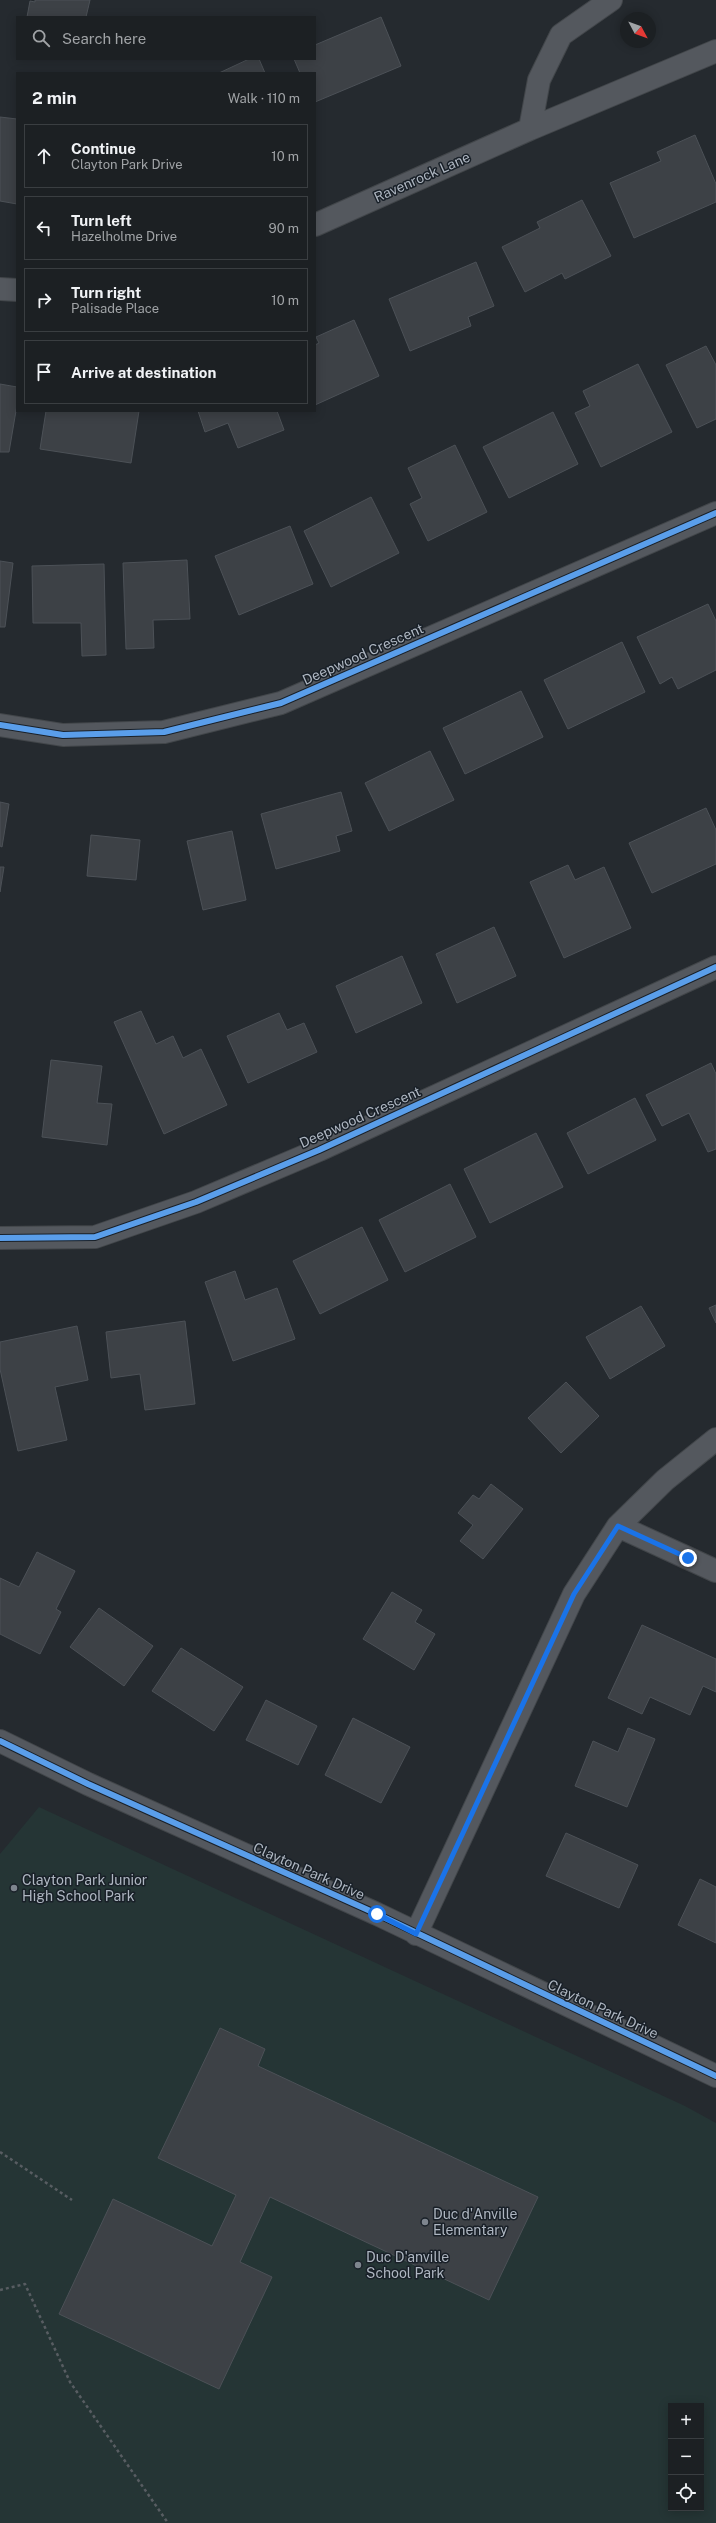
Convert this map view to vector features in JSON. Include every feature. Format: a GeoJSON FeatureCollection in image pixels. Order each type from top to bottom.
{"type":"FeatureCollection","features":[{"type":"Feature","properties":{"kind":"street"},"geometry":{"type":"LineString","coordinates":[[530,129],[539,80],[561,35],[611,0]]}},
{"type":"Feature","properties":{"kind":"street","name":"Ravenrock Lane"},"geometry":{"type":"LineString","coordinates":[[316,225],[530,129],[716,52]]}},
{"type":"Feature","properties":{"kind":"street"},"geometry":{"type":"LineString","coordinates":[[0,289],[16,290]]}},
{"type":"Feature","properties":{"kind":"street","name":"Deepwood Crescent"},"geometry":{"type":"LineString","coordinates":[[0,725],[63,735],[164,732],[281,703],[716,513]]}},
{"type":"Feature","properties":{"kind":"street","name":"Deepwood Crescent"},"geometry":{"type":"LineString","coordinates":[[0,1238],[95,1236],[196,1202],[319,1150],[716,967]]}},
{"type":"Feature","properties":{"kind":"street"},"geometry":{"type":"LineString","coordinates":[[416,1934],[574,1594],[618,1526],[665,1480],[716,1438]]}},
{"type":"Feature","properties":{"kind":"street"},"geometry":{"type":"LineString","coordinates":[[618,1526],[716,1571]]}},
{"type":"Feature","properties":{"kind":"street","name":"Clayton Park Drive"},"geometry":{"type":"LineString","coordinates":[[0,1741],[416,1934],[716,2076]]}},
{"type":"Feature","properties":{"kind":"path"},"geometry":{"type":"LineString","coordinates":[[0,2152],[72,2200]]}},
{"type":"Feature","properties":{"kind":"path"},"geometry":{"type":"LineString","coordinates":[[0,2290],[25,2284],[70,2382],[168,2523]]}},
{"type":"Feature","properties":{"kind":"shaded area","name":"Duc D'anville School Park"},"geometry":{"type":"Polygon","coordinates":[[[39,1807],[685,2106],[716,2123],[716,2523],[0,2523],[0,1854],[39,1807]]]}},
{"type":"Feature","properties":{"kind":"building"},"geometry":{"type":"Polygon","coordinates":[[[35,0],[90,0],[86,16],[27,16],[30,1],[35,2],[35,0]]]}},
{"type":"Feature","properties":{"kind":"building"},"geometry":{"type":"Polygon","coordinates":[[[381,17],[401,66],[316,102],[316,72],[300,72],[294,60],[316,60],[316,45],[381,17]]]}},
{"type":"Feature","properties":{"kind":"building"},"geometry":{"type":"Polygon","coordinates":[[[247,60],[259,60],[265,72],[221,72],[247,60]]]}},
{"type":"Feature","properties":{"kind":"building"},"geometry":{"type":"Polygon","coordinates":[[[0,117],[16,119],[16,204],[0,201],[0,117]]]}},
{"type":"Feature","properties":{"kind":"building"},"geometry":{"type":"Polygon","coordinates":[[[695,135],[716,184],[716,202],[634,238],[610,183],[661,161],[657,152],[695,135]]]}},
{"type":"Feature","properties":{"kind":"building"},"geometry":{"type":"Polygon","coordinates":[[[582,200],[611,256],[565,279],[562,273],[525,292],[502,247],[540,228],[537,222],[582,200]]]}},
{"type":"Feature","properties":{"kind":"building"},"geometry":{"type":"Polygon","coordinates":[[[476,262],[494,306],[468,317],[471,326],[410,351],[389,299],[476,262]]]}},
{"type":"Feature","properties":{"kind":"building"},"geometry":{"type":"Polygon","coordinates":[[[354,320],[379,376],[316,405],[316,344],[319,343],[316,337],[354,320]]]}},
{"type":"Feature","properties":{"kind":"building"},"geometry":{"type":"Polygon","coordinates":[[[706,346],[716,365],[716,419],[697,428],[666,365],[706,346]]]}},
{"type":"Feature","properties":{"kind":"building"},"geometry":{"type":"Polygon","coordinates":[[[638,364],[672,432],[601,467],[575,413],[590,406],[583,391],[638,364]]]}},
{"type":"Feature","properties":{"kind":"building"},"geometry":{"type":"Polygon","coordinates":[[[0,384],[16,387],[16,411],[9,452],[0,452],[0,384]]]}},
{"type":"Feature","properties":{"kind":"building"},"geometry":{"type":"Polygon","coordinates":[[[46,412],[139,412],[131,463],[40,449],[46,412]]]}},
{"type":"Feature","properties":{"kind":"building"},"geometry":{"type":"Polygon","coordinates":[[[198,412],[277,412],[284,430],[238,448],[228,423],[205,432],[198,412]]]}},
{"type":"Feature","properties":{"kind":"building"},"geometry":{"type":"Polygon","coordinates":[[[553,412],[578,464],[509,498],[483,447],[553,412]]]}},
{"type":"Feature","properties":{"kind":"building"},"geometry":{"type":"Polygon","coordinates":[[[455,445],[487,512],[428,541],[410,504],[422,498],[408,468],[455,445]]]}},
{"type":"Feature","properties":{"kind":"building"},"geometry":{"type":"Polygon","coordinates":[[[371,497],[399,553],[331,587],[304,531],[371,497]]]}},
{"type":"Feature","properties":{"kind":"building"},"geometry":{"type":"Polygon","coordinates":[[[290,526],[313,584],[239,615],[215,556],[290,526]]]}},
{"type":"Feature","properties":{"kind":"building"},"geometry":{"type":"Polygon","coordinates":[[[187,560],[190,619],[153,620],[154,648],[126,649],[123,563],[187,560]]]}},
{"type":"Feature","properties":{"kind":"building"},"geometry":{"type":"Polygon","coordinates":[[[0,561],[13,563],[5,627],[0,627],[0,561]]]}},
{"type":"Feature","properties":{"kind":"building"},"geometry":{"type":"Polygon","coordinates":[[[104,564],[106,655],[82,656],[81,623],[33,623],[32,566],[104,564]]]}},
{"type":"Feature","properties":{"kind":"building"},"geometry":{"type":"Polygon","coordinates":[[[708,604],[716,621],[716,670],[678,689],[672,677],[660,684],[637,637],[708,604]]]}},
{"type":"Feature","properties":{"kind":"building"},"geometry":{"type":"Polygon","coordinates":[[[622,642],[645,692],[568,729],[544,680],[622,642]]]}},
{"type":"Feature","properties":{"kind":"building"},"geometry":{"type":"Polygon","coordinates":[[[521,691],[543,737],[465,774],[443,728],[521,691]]]}},
{"type":"Feature","properties":{"kind":"building"},"geometry":{"type":"Polygon","coordinates":[[[430,751],[454,800],[389,831],[365,783],[430,751]]]}},
{"type":"Feature","properties":{"kind":"building"},"geometry":{"type":"Polygon","coordinates":[[[341,792],[352,831],[336,836],[340,851],[276,869],[261,814],[341,792]]]}},
{"type":"Feature","properties":{"kind":"building"},"geometry":{"type":"Polygon","coordinates":[[[0,802],[9,804],[2,847],[0,846],[0,802]]]}},
{"type":"Feature","properties":{"kind":"building"},"geometry":{"type":"Polygon","coordinates":[[[706,808],[716,830],[716,864],[652,893],[629,843],[706,808]]]}},
{"type":"Feature","properties":{"kind":"building"},"geometry":{"type":"Polygon","coordinates":[[[232,831],[246,900],[203,910],[187,841],[232,831]]]}},
{"type":"Feature","properties":{"kind":"building"},"geometry":{"type":"Polygon","coordinates":[[[91,835],[140,840],[136,880],[87,876],[91,835]]]}},
{"type":"Feature","properties":{"kind":"building"},"geometry":{"type":"Polygon","coordinates":[[[568,865],[575,880],[604,867],[631,928],[564,958],[530,882],[568,865]]]}},
{"type":"Feature","properties":{"kind":"building"},"geometry":{"type":"Polygon","coordinates":[[[0,867],[4,867],[0,892],[0,867]]]}},
{"type":"Feature","properties":{"kind":"building"},"geometry":{"type":"Polygon","coordinates":[[[494,927],[516,976],[457,1003],[436,954],[494,927]]]}},
{"type":"Feature","properties":{"kind":"building"},"geometry":{"type":"Polygon","coordinates":[[[402,956],[422,1003],[356,1033],[336,986],[402,956]]]}},
{"type":"Feature","properties":{"kind":"building"},"geometry":{"type":"Polygon","coordinates":[[[141,1011],[156,1044],[173,1036],[183,1058],[201,1049],[227,1105],[164,1134],[114,1022],[141,1011]]]}},
{"type":"Feature","properties":{"kind":"building"},"geometry":{"type":"Polygon","coordinates":[[[279,1013],[287,1030],[304,1023],[317,1052],[248,1083],[227,1036],[279,1013]]]}},
{"type":"Feature","properties":{"kind":"building"},"geometry":{"type":"Polygon","coordinates":[[[51,1060],[102,1066],[97,1103],[112,1104],[107,1145],[42,1137],[51,1060]]]}},
{"type":"Feature","properties":{"kind":"building"},"geometry":{"type":"Polygon","coordinates":[[[711,1063],[716,1074],[716,1149],[708,1152],[689,1113],[662,1126],[646,1095],[711,1063]]]}},
{"type":"Feature","properties":{"kind":"building"},"geometry":{"type":"Polygon","coordinates":[[[635,1098],[656,1140],[588,1174],[567,1133],[635,1098]]]}},
{"type":"Feature","properties":{"kind":"building"},"geometry":{"type":"Polygon","coordinates":[[[536,1133],[563,1187],[490,1223],[464,1169],[536,1133]]]}},
{"type":"Feature","properties":{"kind":"building"},"geometry":{"type":"Polygon","coordinates":[[[450,1184],[476,1237],[405,1272],[379,1220],[450,1184]]]}},
{"type":"Feature","properties":{"kind":"building"},"geometry":{"type":"Polygon","coordinates":[[[362,1227],[388,1280],[320,1314],[293,1261],[362,1227]]]}},
{"type":"Feature","properties":{"kind":"building"},"geometry":{"type":"Polygon","coordinates":[[[235,1271],[245,1300],[277,1288],[295,1339],[233,1361],[205,1282],[235,1271]]]}},
{"type":"Feature","properties":{"kind":"building"},"geometry":{"type":"Polygon","coordinates":[[[716,1305],[716,1323],[709,1308],[716,1305]]]}},
{"type":"Feature","properties":{"kind":"building"},"geometry":{"type":"Polygon","coordinates":[[[641,1306],[665,1346],[610,1379],[586,1337],[641,1306]]]}},
{"type":"Feature","properties":{"kind":"building"},"geometry":{"type":"Polygon","coordinates":[[[185,1321],[195,1404],[145,1410],[140,1374],[111,1378],[106,1332],[185,1321]]]}},
{"type":"Feature","properties":{"kind":"building"},"geometry":{"type":"Polygon","coordinates":[[[77,1326],[88,1380],[55,1387],[67,1440],[18,1451],[0,1369],[0,1342],[77,1326]]]}},
{"type":"Feature","properties":{"kind":"building"},"geometry":{"type":"Polygon","coordinates":[[[566,1382],[599,1416],[561,1453],[528,1418],[566,1382]]]}},
{"type":"Feature","properties":{"kind":"building"},"geometry":{"type":"Polygon","coordinates":[[[491,1484],[523,1509],[483,1559],[460,1541],[473,1525],[458,1513],[473,1495],[479,1499],[491,1484]]]}},
{"type":"Feature","properties":{"kind":"building"},"geometry":{"type":"Polygon","coordinates":[[[37,1552],[75,1571],[56,1609],[61,1612],[40,1654],[0,1634],[0,1578],[19,1587],[37,1552]]]}},
{"type":"Feature","properties":{"kind":"building"},"geometry":{"type":"Polygon","coordinates":[[[392,1592],[422,1610],[415,1622],[435,1634],[414,1670],[363,1639],[392,1592]]]}},
{"type":"Feature","properties":{"kind":"building"},"geometry":{"type":"Polygon","coordinates":[[[99,1608],[153,1646],[124,1686],[70,1647],[99,1608]]]}},
{"type":"Feature","properties":{"kind":"building"},"geometry":{"type":"Polygon","coordinates":[[[642,1625],[716,1659],[716,1692],[703,1686],[690,1715],[650,1697],[642,1714],[608,1698],[642,1625]]]}},
{"type":"Feature","properties":{"kind":"building"},"geometry":{"type":"Polygon","coordinates":[[[181,1648],[243,1687],[214,1731],[152,1691],[181,1648]]]}},
{"type":"Feature","properties":{"kind":"building"},"geometry":{"type":"Polygon","coordinates":[[[266,1700],[317,1726],[298,1765],[246,1740],[266,1700]]]}},
{"type":"Feature","properties":{"kind":"building"},"geometry":{"type":"Polygon","coordinates":[[[353,1718],[410,1747],[381,1803],[325,1775],[353,1718]]]}},
{"type":"Feature","properties":{"kind":"building"},"geometry":{"type":"Polygon","coordinates":[[[628,1728],[655,1739],[627,1807],[575,1786],[593,1741],[618,1752],[628,1728]]]}},
{"type":"Feature","properties":{"kind":"building"},"geometry":{"type":"Polygon","coordinates":[[[566,1833],[638,1865],[619,1908],[546,1876],[566,1833]]]}},
{"type":"Feature","properties":{"kind":"building"},"geometry":{"type":"Polygon","coordinates":[[[700,1879],[716,1887],[716,1943],[678,1925],[700,1879]]]}},
{"type":"Feature","properties":{"kind":"building","name":"Duc d'Anville Elementary"},"geometry":{"type":"Polygon","coordinates":[[[220,2028],[265,2049],[258,2066],[538,2197],[489,2300],[270,2197],[240,2262],[272,2277],[219,2389],[59,2314],[113,2199],[212,2246],[236,2195],[158,2158],[220,2028]]]}},
{"type":"Feature","properties":{"kind":"cycle path"},"geometry":{"type":"LineString","coordinates":[[0,725],[63,735],[164,732],[281,703],[716,513]]}},
{"type":"Feature","properties":{"kind":"cycle path"},"geometry":{"type":"LineString","coordinates":[[0,1238],[95,1237],[196,1202],[319,1150],[716,967]]}},
{"type":"Feature","properties":{"kind":"cycle path"},"geometry":{"type":"LineString","coordinates":[[0,1741],[88,1784],[377,1914],[716,2076]]}},
{"type":"Feature","properties":{"kind":"place","name":"Clayton Park Junior High School Park"},"geometry":{"type":"Point","coordinates":[14,1888]}},
{"type":"Feature","properties":{"kind":"place","name":"Duc d'Anville Elementary"},"geometry":{"type":"Point","coordinates":[425,2222]}},
{"type":"Feature","properties":{"kind":"place","name":"Duc D'anville School Park"},"geometry":{"type":"Point","coordinates":[358,2265]}},
{"type":"Feature","properties":{"kind":"route"},"geometry":{"type":"LineString","coordinates":[[377,1914],[416,1934],[574,1594],[618,1526],[688,1558]]}}]}
